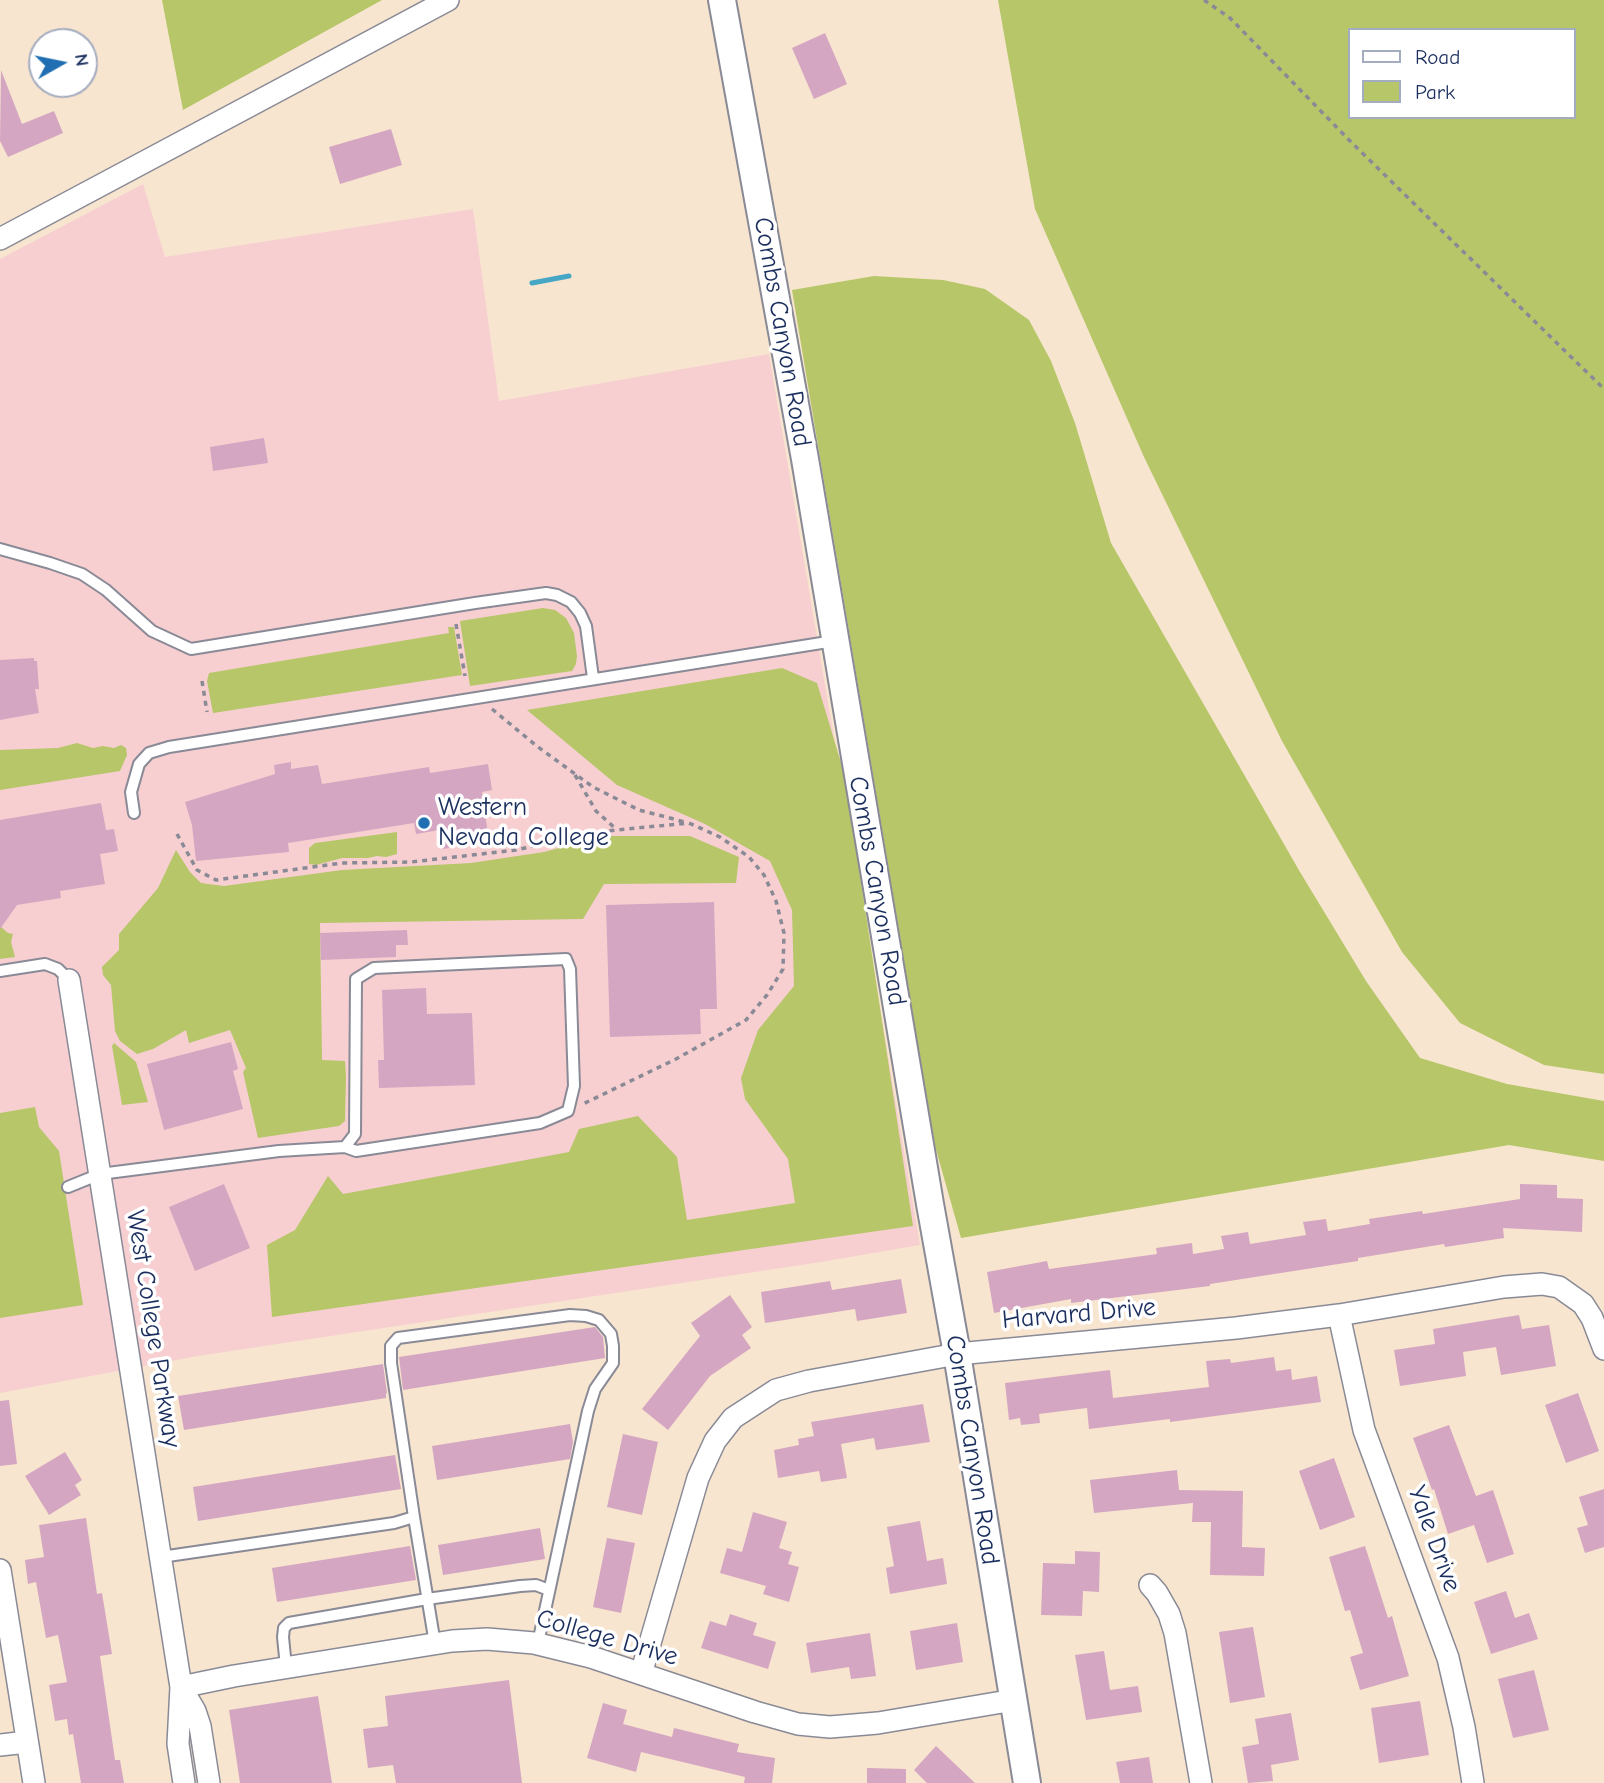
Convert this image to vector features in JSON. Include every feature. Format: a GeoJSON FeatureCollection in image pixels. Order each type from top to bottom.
{"type":"FeatureCollection","features":[{"type":"Feature","properties":{"kind":"street"},"geometry":{"type":"LineString","coordinates":[[0,239],[448,0]]}},
{"type":"Feature","properties":{"kind":"street","name":"Combs Canyon Road"},"geometry":{"type":"LineString","coordinates":[[722,0],[805,459],[1027,1783]]}},
{"type":"Feature","properties":{"kind":"street","name":"West College Parkway"},"geometry":{"type":"LineString","coordinates":[[69,981],[181,1687],[178,1744],[184,1783]]}},
{"type":"Feature","properties":{"kind":"street","name":"Harvard Drive"},"geometry":{"type":"LineString","coordinates":[[641,1674],[698,1478],[715,1441],[733,1418],[776,1390],[809,1381],[957,1353],[1236,1328],[1339,1315],[1504,1287],[1542,1284],[1559,1287],[1583,1304],[1592,1318],[1604,1349]]}},
{"type":"Feature","properties":{"kind":"street","name":"Yale Drive"},"geometry":{"type":"LineString","coordinates":[[1339,1315],[1364,1430],[1448,1658],[1464,1727],[1472,1783]]}},
{"type":"Feature","properties":{"kind":"street"},"geometry":{"type":"LineString","coordinates":[[0,1570],[34,1783]]}},
{"type":"Feature","properties":{"kind":"street"},"geometry":{"type":"LineString","coordinates":[[1150,1585],[1168,1614],[1175,1633],[1201,1783]]}},
{"type":"Feature","properties":{"kind":"street","name":"College Drive"},"geometry":{"type":"LineString","coordinates":[[181,1687],[286,1667],[452,1641],[487,1639],[538,1643],[591,1657],[799,1724],[830,1727],[878,1723],[1014,1700]]}},
{"type":"Feature","properties":{"kind":"street","name":"West College Parkway"},"geometry":{"type":"LineString","coordinates":[[181,1687],[200,1726],[209,1783]]}},
{"type":"Feature","properties":{"kind":"street"},"geometry":{"type":"LineString","coordinates":[[0,1745],[27,1742]]}},
{"type":"Feature","properties":{"kind":"lane"},"geometry":{"type":"LineString","coordinates":[[0,549],[50,562],[82,574],[106,590],[152,631],[191,649],[475,603],[547,593],[557,595],[571,602],[586,626],[593,678]]}},
{"type":"Feature","properties":{"kind":"lane"},"geometry":{"type":"LineString","coordinates":[[134,813],[131,792],[139,764],[149,752],[169,747],[835,641]]}},
{"type":"Feature","properties":{"kind":"lane"},"geometry":{"type":"LineString","coordinates":[[68,1187],[100,1174],[279,1151],[345,1147],[356,1151],[540,1123],[568,1111],[574,1086],[570,969],[566,960],[374,968],[356,979],[355,1134],[345,1147]]}},
{"type":"Feature","properties":{"kind":"lane"},"geometry":{"type":"LineString","coordinates":[[0,971],[45,964],[58,969],[69,981]]}},
{"type":"Feature","properties":{"kind":"lane"},"geometry":{"type":"LineString","coordinates":[[435,1644],[390,1356],[391,1346],[398,1338],[570,1315],[586,1316],[599,1320],[611,1334],[613,1363],[595,1389],[588,1411],[538,1643]]}},
{"type":"Feature","properties":{"kind":"lane"},"geometry":{"type":"LineString","coordinates":[[161,1557],[394,1523],[414,1517]]}},
{"type":"Feature","properties":{"kind":"lane"},"geometry":{"type":"LineString","coordinates":[[286,1667],[283,1637],[284,1628],[289,1623],[520,1586],[536,1585],[549,1590]]}},
{"type":"Feature","properties":{"kind":"path"},"geometry":{"type":"LineString","coordinates":[[1204,0],[1230,18],[1353,144],[1604,389]]}},
{"type":"Feature","properties":{"kind":"path"},"geometry":{"type":"LineString","coordinates":[[456,624],[465,676]]}},
{"type":"Feature","properties":{"kind":"path"},"geometry":{"type":"LineString","coordinates":[[202,681],[207,712]]}},
{"type":"Feature","properties":{"kind":"path"},"geometry":{"type":"LineString","coordinates":[[477,697],[538,747],[593,787],[639,810],[689,823],[720,837],[749,857],[764,875],[776,901],[784,933],[783,969],[767,995],[746,1020],[676,1059],[568,1111]]}},
{"type":"Feature","properties":{"kind":"path"},"geometry":{"type":"LineString","coordinates":[[573,773],[596,811],[617,830]]}},
{"type":"Feature","properties":{"kind":"path"},"geometry":{"type":"LineString","coordinates":[[177,834],[197,870],[216,880],[342,863],[411,862],[516,850],[596,832],[689,823]]}},
{"type":"Feature","properties":{"kind":"shaded area","name":"Western Nevada College"},"geometry":{"type":"Polygon","coordinates":[[[143,184],[165,257],[473,209],[499,401],[769,354],[920,1245],[198,1356],[0,1393],[0,259],[143,184]]]}},
{"type":"Feature","properties":{"kind":"green space"},"geometry":{"type":"Polygon","coordinates":[[[162,0],[382,0],[183,110],[162,0]]]}},
{"type":"Feature","properties":{"kind":"green space"},"geometry":{"type":"Polygon","coordinates":[[[998,0],[1604,0],[1604,1074],[1544,1065],[1460,1023],[1402,952],[1282,741],[1144,457],[1035,209],[998,0]]]}},
{"type":"Feature","properties":{"kind":"green space"},"geometry":{"type":"Polygon","coordinates":[[[874,276],[943,280],[985,289],[1029,320],[1051,361],[1075,423],[1111,543],[1300,872],[1366,981],[1420,1058],[1507,1084],[1604,1101],[1604,1161],[1509,1145],[961,1238],[935,1146],[792,290],[874,276]]]}},
{"type":"Feature","properties":{"kind":"green space"},"geometry":{"type":"Polygon","coordinates":[[[543,608],[555,610],[566,618],[574,633],[577,656],[572,671],[470,686],[460,621],[543,608]]]}},
{"type":"Feature","properties":{"kind":"green space"},"geometry":{"type":"Polygon","coordinates":[[[448,627],[454,627],[462,675],[213,713],[207,681],[209,673],[449,633],[448,627]]]}},
{"type":"Feature","properties":{"kind":"green space"},"geometry":{"type":"Polygon","coordinates":[[[782,668],[817,683],[845,776],[913,1226],[272,1317],[267,1245],[295,1230],[328,1176],[343,1194],[569,1152],[579,1129],[638,1116],[677,1157],[687,1220],[795,1203],[788,1159],[745,1099],[741,1078],[758,1030],[794,986],[792,910],[770,861],[705,824],[617,785],[527,710],[782,668]]]}},
{"type":"Feature","properties":{"kind":"green space"},"geometry":{"type":"Polygon","coordinates":[[[77,743],[93,748],[114,748],[121,745],[126,748],[127,755],[120,771],[0,790],[0,750],[58,748],[77,743]]]}},
{"type":"Feature","properties":{"kind":"green space"},"geometry":{"type":"Polygon","coordinates":[[[397,832],[397,854],[386,857],[342,858],[316,865],[309,864],[309,848],[315,843],[397,832]]]}},
{"type":"Feature","properties":{"kind":"green space"},"geometry":{"type":"Polygon","coordinates":[[[603,836],[690,836],[739,857],[736,883],[604,884],[583,919],[320,923],[322,1060],[345,1061],[345,1121],[339,1126],[258,1138],[243,1072],[246,1068],[230,1030],[189,1043],[186,1030],[153,1049],[137,1054],[120,1041],[115,1031],[111,985],[103,975],[102,967],[119,950],[119,934],[158,888],[176,850],[190,872],[201,883],[224,886],[342,870],[471,863],[544,852],[603,836]]]}},
{"type":"Feature","properties":{"kind":"green space"},"geometry":{"type":"Polygon","coordinates":[[[0,926],[13,934],[11,942],[15,957],[0,959],[0,926]]]}},
{"type":"Feature","properties":{"kind":"green space"},"geometry":{"type":"Polygon","coordinates":[[[114,1043],[136,1062],[148,1102],[122,1105],[112,1046],[114,1043]]]}},
{"type":"Feature","properties":{"kind":"green space"},"geometry":{"type":"Polygon","coordinates":[[[35,1107],[39,1127],[59,1151],[83,1305],[0,1318],[0,1113],[35,1107]]]}},
{"type":"Feature","properties":{"kind":"building"},"geometry":{"type":"Polygon","coordinates":[[[825,33],[847,84],[814,99],[792,48],[825,33]]]}},
{"type":"Feature","properties":{"kind":"building"},"geometry":{"type":"Polygon","coordinates":[[[1,70],[22,124],[54,111],[63,133],[8,157],[0,141],[1,70]]]}},
{"type":"Feature","properties":{"kind":"building"},"geometry":{"type":"Polygon","coordinates":[[[391,129],[402,165],[340,184],[329,147],[391,129]]]}},
{"type":"Feature","properties":{"kind":"building"},"geometry":{"type":"Polygon","coordinates":[[[264,438],[268,463],[213,471],[210,447],[264,438]]]}},
{"type":"Feature","properties":{"kind":"building"},"geometry":{"type":"Polygon","coordinates":[[[34,658],[34,661],[37,661],[39,689],[35,689],[39,713],[0,720],[0,660],[34,658]]]}},
{"type":"Feature","properties":{"kind":"building"},"geometry":{"type":"Polygon","coordinates":[[[291,762],[291,769],[318,765],[322,784],[429,767],[430,773],[488,764],[492,790],[482,792],[489,841],[443,849],[440,830],[416,834],[414,823],[288,843],[289,852],[196,861],[192,825],[185,802],[275,774],[274,765],[291,762]]]}},
{"type":"Feature","properties":{"kind":"building"},"geometry":{"type":"Polygon","coordinates":[[[101,803],[106,830],[114,829],[118,851],[100,854],[105,884],[60,891],[61,898],[17,905],[0,929],[0,820],[101,803]]]}},
{"type":"Feature","properties":{"kind":"building"},"geometry":{"type":"Polygon","coordinates":[[[714,902],[717,1009],[700,1009],[701,1034],[610,1037],[606,905],[714,902]]]}},
{"type":"Feature","properties":{"kind":"building"},"geometry":{"type":"Polygon","coordinates":[[[407,930],[408,945],[396,945],[396,957],[321,960],[320,933],[407,930]]]}},
{"type":"Feature","properties":{"kind":"building"},"geometry":{"type":"Polygon","coordinates":[[[426,988],[427,1014],[472,1013],[475,1085],[379,1088],[378,1060],[384,1060],[382,990],[426,988]]]}},
{"type":"Feature","properties":{"kind":"building"},"geometry":{"type":"Polygon","coordinates":[[[231,1042],[238,1069],[233,1071],[243,1109],[164,1130],[147,1064],[231,1042]]]}},
{"type":"Feature","properties":{"kind":"building"},"geometry":{"type":"Polygon","coordinates":[[[224,1184],[250,1248],[195,1271],[169,1207],[224,1184]]]}},
{"type":"Feature","properties":{"kind":"building"},"geometry":{"type":"Polygon","coordinates":[[[1520,1184],[1557,1185],[1557,1198],[1583,1199],[1582,1232],[1503,1228],[1504,1238],[1445,1247],[1444,1244],[1358,1258],[1358,1261],[1210,1286],[1071,1303],[1071,1299],[994,1313],[987,1272],[1047,1261],[1049,1269],[1157,1254],[1156,1248],[1192,1243],[1193,1254],[1224,1249],[1221,1236],[1248,1232],[1250,1244],[1306,1235],[1303,1222],[1326,1219],[1328,1231],[1370,1224],[1369,1219],[1422,1211],[1423,1214],[1520,1199],[1520,1184]]]}},
{"type":"Feature","properties":{"kind":"building"},"geometry":{"type":"Polygon","coordinates":[[[901,1279],[907,1313],[857,1321],[855,1309],[765,1323],[761,1292],[830,1281],[832,1290],[901,1279]]]}},
{"type":"Feature","properties":{"kind":"building"},"geometry":{"type":"Polygon","coordinates":[[[730,1295],[752,1327],[742,1335],[751,1348],[710,1376],[668,1430],[642,1409],[700,1336],[691,1323],[730,1295]]]}},
{"type":"Feature","properties":{"kind":"building"},"geometry":{"type":"Polygon","coordinates":[[[1519,1315],[1522,1329],[1549,1325],[1556,1366],[1501,1375],[1496,1347],[1463,1352],[1466,1376],[1400,1386],[1394,1350],[1435,1344],[1433,1329],[1519,1315]]]}},
{"type":"Feature","properties":{"kind":"building"},"geometry":{"type":"Polygon","coordinates":[[[595,1327],[603,1337],[605,1358],[403,1390],[399,1357],[595,1327]]]}},
{"type":"Feature","properties":{"kind":"building"},"geometry":{"type":"Polygon","coordinates":[[[1274,1357],[1276,1371],[1291,1369],[1292,1380],[1317,1376],[1321,1402],[1170,1422],[1170,1419],[1089,1429],[1087,1408],[1039,1414],[1040,1423],[1021,1425],[1020,1418],[1009,1420],[1005,1383],[1110,1370],[1113,1398],[1209,1387],[1206,1361],[1230,1359],[1231,1363],[1274,1357]]]}},
{"type":"Feature","properties":{"kind":"building"},"geometry":{"type":"Polygon","coordinates":[[[383,1364],[386,1398],[184,1430],[178,1396],[383,1364]]]}},
{"type":"Feature","properties":{"kind":"building"},"geometry":{"type":"Polygon","coordinates":[[[1578,1393],[1599,1451],[1566,1463],[1545,1405],[1578,1393]]]}},
{"type":"Feature","properties":{"kind":"building"},"geometry":{"type":"Polygon","coordinates":[[[9,1400],[17,1464],[0,1466],[0,1401],[9,1400]]]}},
{"type":"Feature","properties":{"kind":"building"},"geometry":{"type":"Polygon","coordinates":[[[923,1404],[930,1442],[876,1450],[874,1438],[841,1444],[847,1478],[821,1482],[819,1471],[778,1478],[774,1450],[799,1445],[798,1439],[814,1436],[811,1422],[923,1404]]]}},
{"type":"Feature","properties":{"kind":"building"},"geometry":{"type":"Polygon","coordinates":[[[570,1424],[573,1442],[570,1459],[437,1480],[432,1446],[570,1424]]]}},
{"type":"Feature","properties":{"kind":"building"},"geometry":{"type":"Polygon","coordinates":[[[1449,1425],[1476,1496],[1493,1490],[1514,1554],[1487,1563],[1474,1525],[1448,1534],[1434,1489],[1432,1490],[1413,1438],[1449,1425]]]}},
{"type":"Feature","properties":{"kind":"building"},"geometry":{"type":"Polygon","coordinates":[[[623,1434],[658,1442],[642,1515],[607,1507],[623,1434]]]}},
{"type":"Feature","properties":{"kind":"building"},"geometry":{"type":"Polygon","coordinates":[[[65,1452],[82,1480],[75,1485],[81,1495],[49,1515],[25,1476],[65,1452]]]}},
{"type":"Feature","properties":{"kind":"building"},"geometry":{"type":"Polygon","coordinates":[[[395,1455],[401,1489],[198,1521],[193,1487],[395,1455]]]}},
{"type":"Feature","properties":{"kind":"building"},"geometry":{"type":"Polygon","coordinates":[[[1334,1458],[1355,1517],[1320,1530],[1299,1471],[1334,1458]]]}},
{"type":"Feature","properties":{"kind":"building"},"geometry":{"type":"Polygon","coordinates":[[[1177,1470],[1179,1490],[1243,1491],[1242,1547],[1265,1548],[1264,1576],[1210,1575],[1211,1522],[1192,1522],[1193,1503],[1094,1513],[1090,1480],[1177,1470]]]}},
{"type":"Feature","properties":{"kind":"building"},"geometry":{"type":"Polygon","coordinates":[[[1604,1489],[1604,1547],[1585,1553],[1577,1528],[1588,1525],[1579,1497],[1604,1489]]]}},
{"type":"Feature","properties":{"kind":"building"},"geometry":{"type":"Polygon","coordinates":[[[753,1512],[787,1522],[779,1548],[792,1552],[788,1564],[799,1567],[789,1602],[763,1594],[766,1586],[720,1573],[727,1548],[742,1552],[753,1512]]]}},
{"type":"Feature","properties":{"kind":"building"},"geometry":{"type":"Polygon","coordinates":[[[86,1518],[97,1594],[102,1593],[112,1654],[100,1656],[115,1760],[120,1760],[124,1783],[81,1783],[73,1734],[69,1735],[67,1719],[55,1721],[49,1685],[67,1682],[58,1635],[46,1638],[36,1582],[28,1584],[25,1560],[44,1557],[39,1525],[86,1518]]]}},
{"type":"Feature","properties":{"kind":"building"},"geometry":{"type":"Polygon","coordinates":[[[920,1521],[927,1561],[943,1558],[947,1584],[890,1594],[886,1568],[894,1566],[887,1527],[920,1521]]]}},
{"type":"Feature","properties":{"kind":"building"},"geometry":{"type":"Polygon","coordinates":[[[540,1528],[545,1559],[443,1575],[438,1545],[540,1528]]]}},
{"type":"Feature","properties":{"kind":"building"},"geometry":{"type":"Polygon","coordinates":[[[607,1538],[635,1543],[621,1613],[593,1607],[607,1538]]]}},
{"type":"Feature","properties":{"kind":"building"},"geometry":{"type":"Polygon","coordinates":[[[410,1546],[416,1580],[277,1602],[272,1568],[410,1546]]]}},
{"type":"Feature","properties":{"kind":"building"},"geometry":{"type":"Polygon","coordinates":[[[1365,1546],[1388,1618],[1392,1616],[1409,1676],[1360,1690],[1350,1657],[1363,1653],[1350,1610],[1345,1611],[1329,1557],[1365,1546]]]}},
{"type":"Feature","properties":{"kind":"building"},"geometry":{"type":"Polygon","coordinates":[[[1075,1551],[1100,1552],[1099,1592],[1083,1591],[1082,1616],[1041,1615],[1043,1563],[1075,1564],[1075,1551]]]}},
{"type":"Feature","properties":{"kind":"building"},"geometry":{"type":"Polygon","coordinates":[[[1506,1591],[1515,1618],[1529,1613],[1538,1639],[1491,1654],[1474,1602],[1506,1591]]]}},
{"type":"Feature","properties":{"kind":"building"},"geometry":{"type":"Polygon","coordinates":[[[730,1614],[757,1623],[753,1635],[776,1642],[768,1669],[701,1648],[710,1621],[726,1626],[730,1614]]]}},
{"type":"Feature","properties":{"kind":"building"},"geometry":{"type":"Polygon","coordinates":[[[957,1623],[963,1662],[916,1670],[910,1631],[957,1623]]]}},
{"type":"Feature","properties":{"kind":"building"},"geometry":{"type":"Polygon","coordinates":[[[1253,1627],[1265,1697],[1230,1703],[1219,1632],[1253,1627]]]}},
{"type":"Feature","properties":{"kind":"building"},"geometry":{"type":"Polygon","coordinates":[[[870,1633],[876,1676],[851,1679],[849,1667],[811,1673],[806,1643],[870,1633]]]}},
{"type":"Feature","properties":{"kind":"building"},"geometry":{"type":"Polygon","coordinates":[[[1104,1651],[1110,1690],[1138,1686],[1142,1712],[1086,1720],[1075,1655],[1104,1651]]]}},
{"type":"Feature","properties":{"kind":"building"},"geometry":{"type":"Polygon","coordinates":[[[1534,1670],[1549,1730],[1513,1738],[1498,1679],[1534,1670]]]}},
{"type":"Feature","properties":{"kind":"building"},"geometry":{"type":"Polygon","coordinates":[[[509,1680],[522,1783],[396,1783],[393,1765],[368,1768],[363,1729],[388,1726],[385,1696],[509,1680]]]}},
{"type":"Feature","properties":{"kind":"building"},"geometry":{"type":"Polygon","coordinates":[[[318,1696],[332,1783],[240,1783],[229,1710],[318,1696]]]}},
{"type":"Feature","properties":{"kind":"building"},"geometry":{"type":"Polygon","coordinates":[[[1420,1701],[1429,1755],[1379,1763],[1371,1708],[1420,1701]]]}},
{"type":"Feature","properties":{"kind":"building"},"geometry":{"type":"Polygon","coordinates":[[[603,1703],[627,1710],[623,1724],[672,1737],[674,1728],[739,1744],[737,1752],[775,1758],[772,1783],[744,1783],[745,1777],[641,1752],[636,1772],[587,1758],[603,1703]]]}},
{"type":"Feature","properties":{"kind":"building"},"geometry":{"type":"Polygon","coordinates":[[[1291,1713],[1299,1760],[1271,1765],[1273,1781],[1248,1783],[1242,1747],[1259,1744],[1255,1719],[1291,1713]]]}},
{"type":"Feature","properties":{"kind":"building"},"geometry":{"type":"Polygon","coordinates":[[[936,1746],[975,1783],[927,1783],[914,1770],[936,1746]]]}},
{"type":"Feature","properties":{"kind":"building"},"geometry":{"type":"Polygon","coordinates":[[[1149,1757],[1153,1783],[1120,1783],[1116,1762],[1149,1757]]]}},
{"type":"Feature","properties":{"kind":"building"},"geometry":{"type":"Polygon","coordinates":[[[867,1768],[906,1769],[906,1783],[867,1783],[867,1768]]]}},
{"type":"Feature","properties":{"kind":"waterway"},"geometry":{"type":"LineString","coordinates":[[532,283],[569,276]]}},
{"type":"Feature","properties":{"kind":"place","name":"Western Nevada College"},"geometry":{"type":"Point","coordinates":[424,823]}}]}
